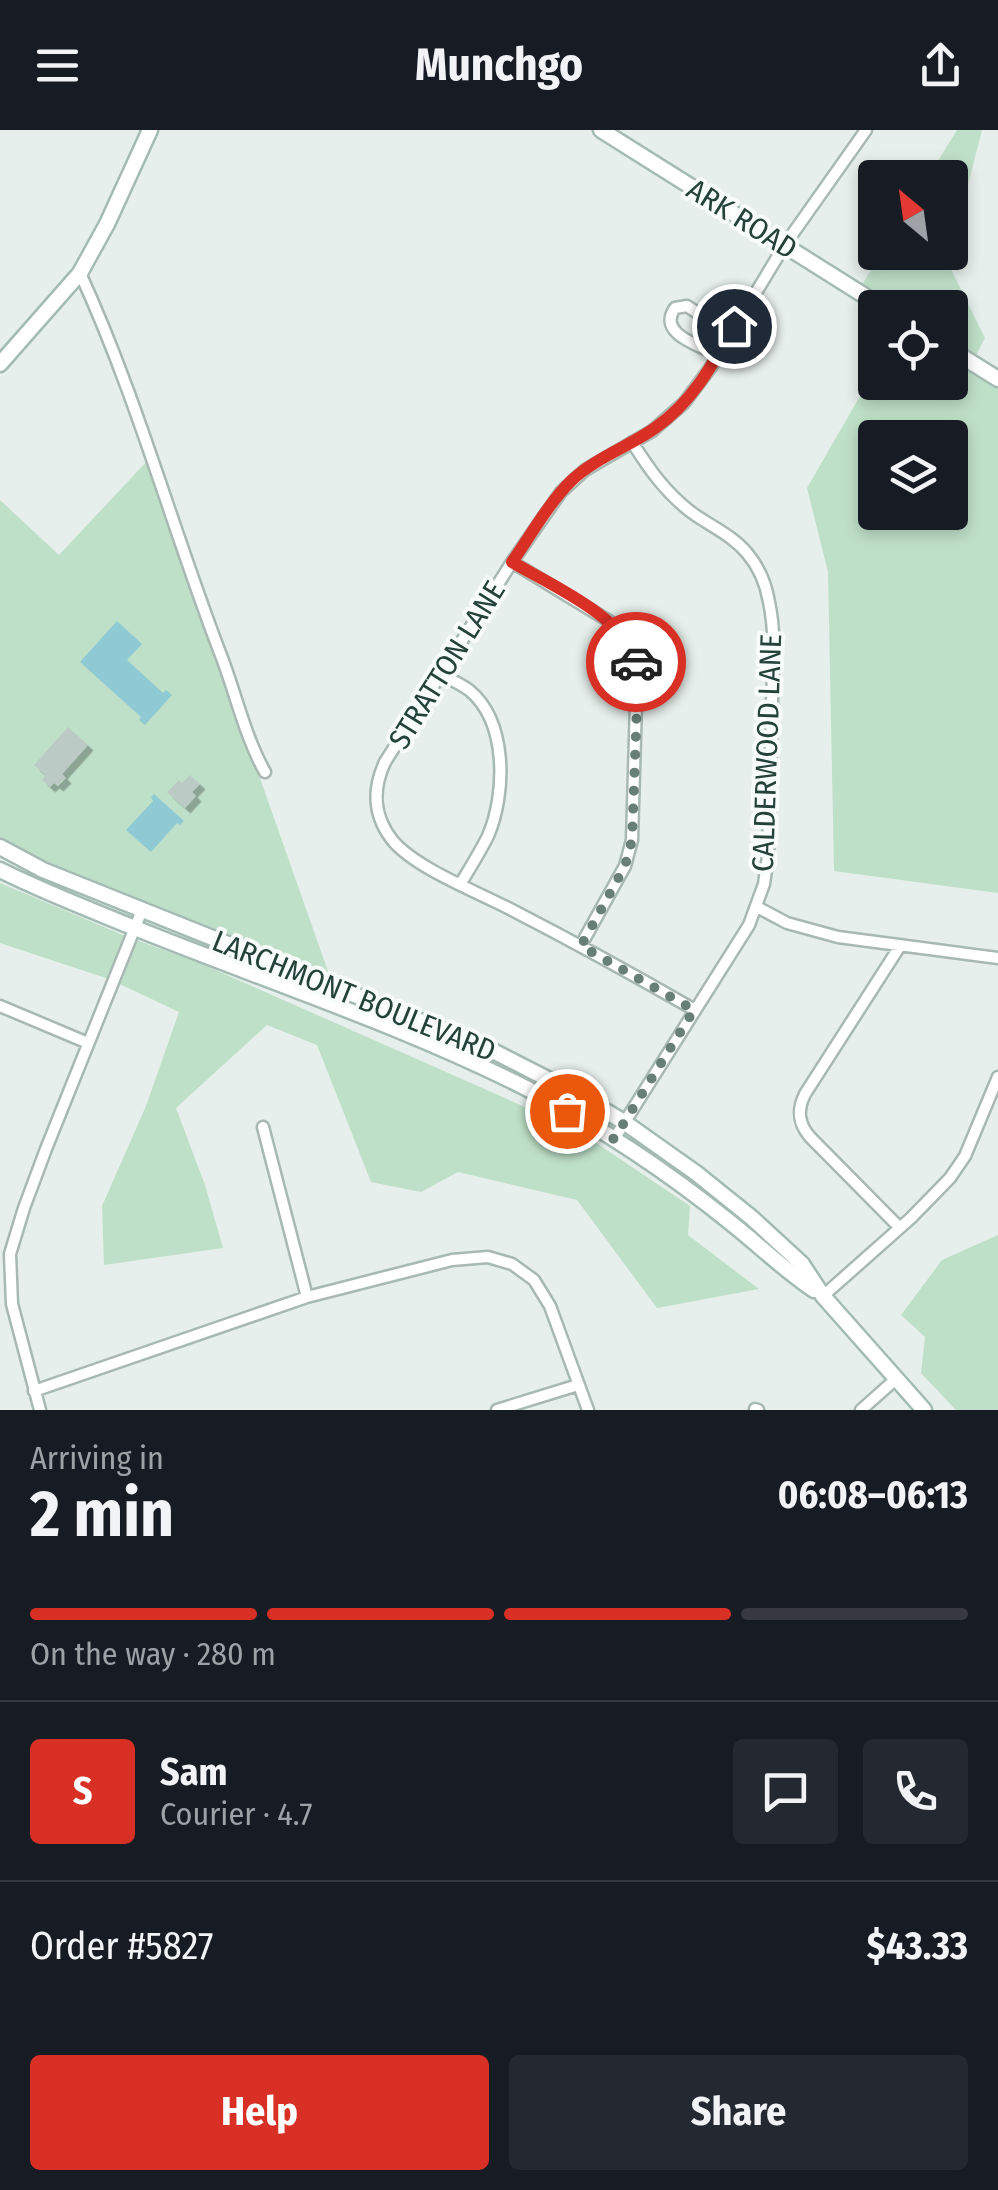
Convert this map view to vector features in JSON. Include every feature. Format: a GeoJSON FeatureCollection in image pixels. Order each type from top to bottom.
{"type":"FeatureCollection","features":[{"type":"Feature","properties":{"kind":"street"},"geometry":{"type":"LineString","coordinates":[[0,364],[80,273],[150,130]]}},
{"type":"Feature","properties":{"kind":"street","name":"ARK ROAD"},"geometry":{"type":"LineString","coordinates":[[601,130],[858,292]]}},
{"type":"Feature","properties":{"kind":"street","name":"STRATTON LANE"},"geometry":{"type":"LineString","coordinates":[[694,1010],[405,852],[386,832],[376,804],[376,790],[385,762],[552,505],[572,480],[598,460],[652,431],[694,392],[784,246],[866,130]]}},
{"type":"Feature","properties":{"kind":"street"},"geometry":{"type":"LineString","coordinates":[[80,273],[104,325],[265,772]]}},
{"type":"Feature","properties":{"kind":"street"},"geometry":{"type":"LineString","coordinates":[[718,355],[676,334],[670,314],[674,308],[687,306],[711,322],[734,326]]}},
{"type":"Feature","properties":{"kind":"street"},"geometry":{"type":"LineString","coordinates":[[968,359],[998,378]]}},
{"type":"Feature","properties":{"kind":"street","name":"CALDERWOOD LANE"},"geometry":{"type":"LineString","coordinates":[[614,1139],[749,924],[764,884],[773,664],[772,616],[766,588],[746,551],[672,496],[632,442]]}},
{"type":"Feature","properties":{"kind":"street"},"geometry":{"type":"LineString","coordinates":[[512,562],[609,621],[632,646],[637,668],[632,840],[625,866],[581,946]]}},
{"type":"Feature","properties":{"kind":"street"},"geometry":{"type":"LineString","coordinates":[[442,674],[481,703],[495,727],[499,744],[500,764],[489,834],[461,884]]}},
{"type":"Feature","properties":{"kind":"street","name":"LARCHMONT BOULEVARD"},"geometry":{"type":"LineString","coordinates":[[0,847],[43,870],[486,1048],[624,1122],[696,1173],[802,1264],[823,1296],[924,1410]]}},
{"type":"Feature","properties":{"kind":"street","name":"LARCHMONT BOULEVARD"},"geometry":{"type":"LineString","coordinates":[[0,870],[41,890],[471,1062],[530,1090],[614,1139],[688,1190],[790,1274],[823,1296]]}},
{"type":"Feature","properties":{"kind":"street"},"geometry":{"type":"LineString","coordinates":[[756,907],[816,932],[998,958]]}},
{"type":"Feature","properties":{"kind":"street"},"geometry":{"type":"LineString","coordinates":[[40,1410],[12,1304],[10,1254],[24,1208],[142,910]]}},
{"type":"Feature","properties":{"kind":"street"},"geometry":{"type":"LineString","coordinates":[[898,1227],[810,1137],[799,1114],[805,1094],[900,946]]}},
{"type":"Feature","properties":{"kind":"street"},"geometry":{"type":"LineString","coordinates":[[0,1006],[88,1043]]}},
{"type":"Feature","properties":{"kind":"street"},"geometry":{"type":"LineString","coordinates":[[823,1296],[941,1189],[966,1156],[998,1077]]}},
{"type":"Feature","properties":{"kind":"street"},"geometry":{"type":"LineString","coordinates":[[263,1127],[307,1297]]}},
{"type":"Feature","properties":{"kind":"street"},"geometry":{"type":"LineString","coordinates":[[34,1390],[307,1297],[452,1260],[488,1257],[512,1264],[534,1280],[550,1306],[588,1410]]}},
{"type":"Feature","properties":{"kind":"street"},"geometry":{"type":"LineString","coordinates":[[861,1410],[897,1378]]}},
{"type":"Feature","properties":{"kind":"street"},"geometry":{"type":"LineString","coordinates":[[497,1410],[578,1384]]}},
{"type":"Feature","properties":{"kind":"green space"},"geometry":{"type":"Polygon","coordinates":[[[957,130],[982,130],[968,185],[968,160],[938,160],[957,130]]]}},
{"type":"Feature","properties":{"kind":"green space"},"geometry":{"type":"Polygon","coordinates":[[[871,270],[951,270],[961,290],[859,290],[871,270]]]}},
{"type":"Feature","properties":{"kind":"green space"},"geometry":{"type":"Polygon","coordinates":[[[968,304],[985,338],[973,361],[998,378],[998,893],[834,871],[828,572],[807,488],[858,400],[968,400],[968,304]]]}},
{"type":"Feature","properties":{"kind":"green space"},"geometry":{"type":"Polygon","coordinates":[[[148,460],[330,977],[0,839],[0,500],[59,555],[148,460]]]}},
{"type":"Feature","properties":{"kind":"green space"},"geometry":{"type":"Polygon","coordinates":[[[0,883],[202,964],[577,1130],[690,1206],[688,1235],[759,1289],[657,1308],[577,1200],[458,1172],[421,1192],[371,1182],[317,1045],[267,1025],[176,1108],[223,1248],[104,1265],[102,1206],[146,1106],[179,1012],[109,979],[0,943],[0,883]]]}},
{"type":"Feature","properties":{"kind":"green space"},"geometry":{"type":"Polygon","coordinates":[[[998,1235],[998,1410],[956,1410],[921,1373],[925,1337],[901,1315],[942,1260],[998,1235]]]}},
{"type":"Feature","properties":{"kind":"water"},"geometry":{"type":"Polygon","coordinates":[[[117,621],[142,644],[127,660],[163,693],[166,690],[172,695],[145,725],[80,662],[117,621]]]}},
{"type":"Feature","properties":{"kind":"water"},"geometry":{"type":"Polygon","coordinates":[[[154,794],[184,821],[177,823],[151,852],[126,830],[153,801],[154,794]]]}},
{"type":"Feature","properties":{"kind":"building"},"geometry":{"type":"Polygon","coordinates":[[[68,727],[88,745],[62,774],[66,778],[58,786],[54,783],[50,787],[42,780],[46,775],[34,765],[68,727]]]}},
{"type":"Feature","properties":{"kind":"building"},"geometry":{"type":"Polygon","coordinates":[[[190,775],[200,784],[185,808],[167,792],[190,775]]]}},
{"type":"Feature","properties":{"kind":"way so far"},"geometry":{"type":"LineString","coordinates":[[567,1111],[614,1139],[694,1010],[581,946],[625,866],[632,840],[636,662]]}},
{"type":"Feature","properties":{"kind":"route"},"geometry":{"type":"LineString","coordinates":[[636,662],[632,646],[609,621],[512,562],[572,480],[598,460],[652,431],[684,403],[703,380],[734,326]]}}]}
